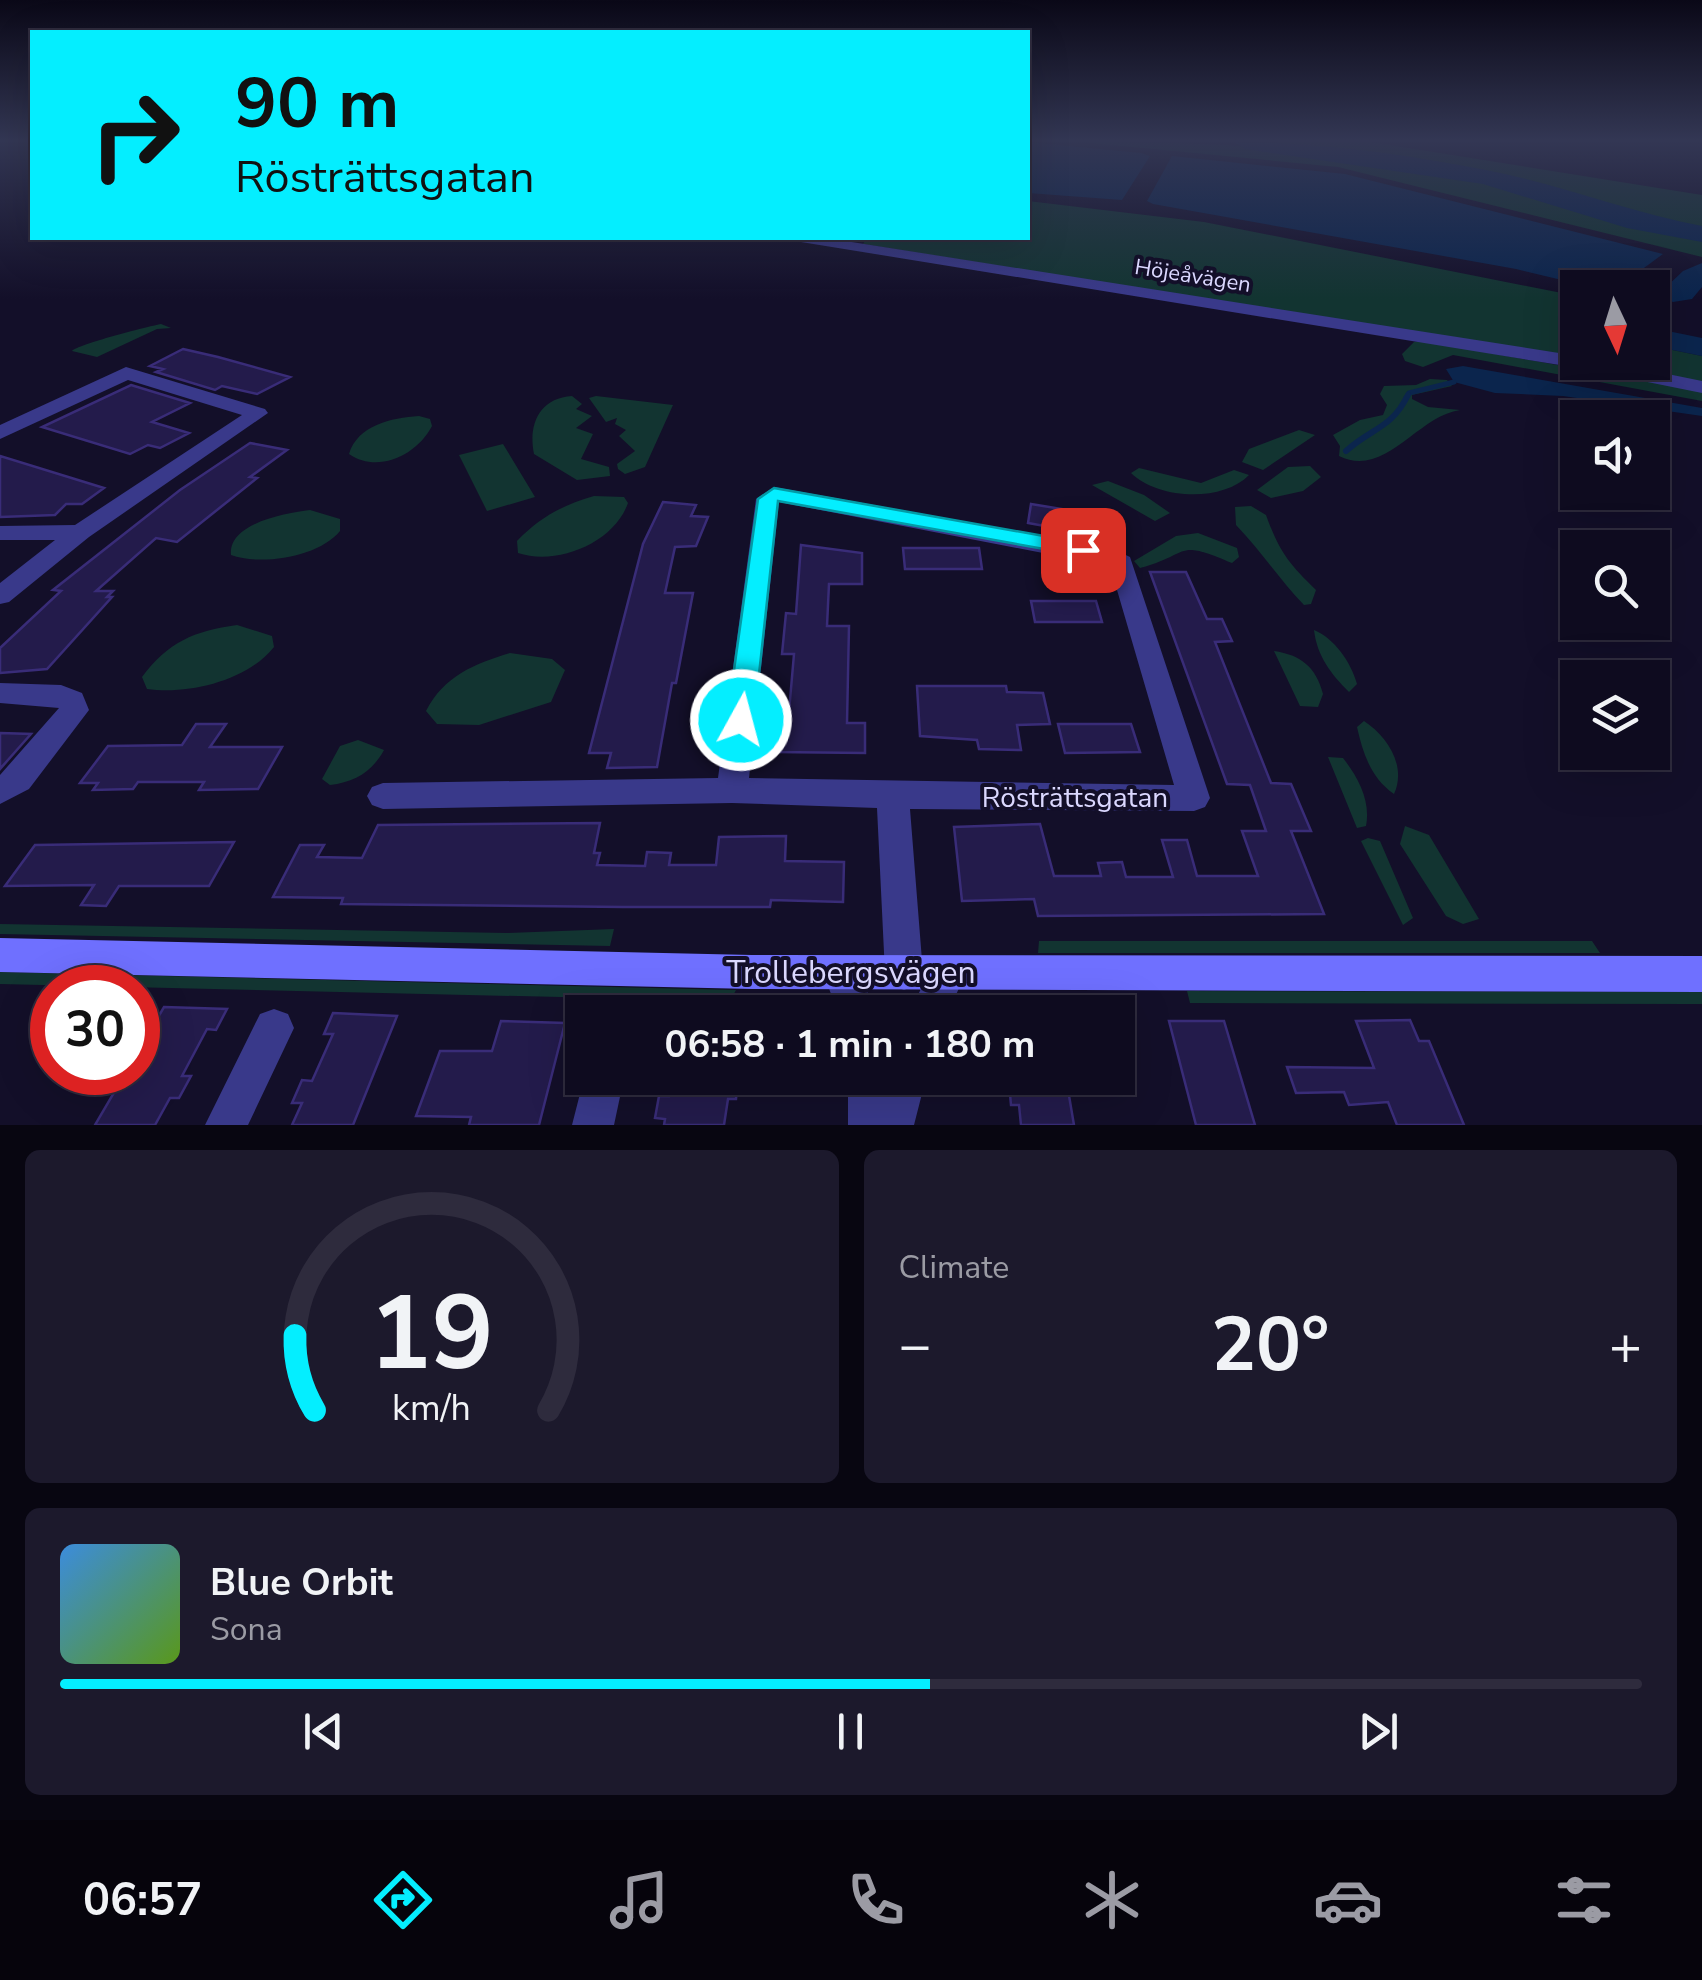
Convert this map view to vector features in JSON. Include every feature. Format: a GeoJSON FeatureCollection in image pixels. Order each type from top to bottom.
{"type":"FeatureCollection","features":[{"type":"Feature","properties":{"kind":"street","name":"Höjeåvägen"},"geometry":{"type":"LineString","coordinates":[[814,240],[1560,359]]}},
{"type":"Feature","properties":{"kind":"street"},"geometry":{"type":"LineString","coordinates":[[0,434],[126,373],[258,414],[80,532],[0,596]]}},
{"type":"Feature","properties":{"kind":"street","name":"Höjeåvägen"},"geometry":{"type":"LineString","coordinates":[[1667,380],[1702,387]]}},
{"type":"Feature","properties":{"kind":"street","name":"Rösträttsgatan"},"geometry":{"type":"LineString","coordinates":[[384,796],[732,790],[894,796],[1194,798],[1121,562],[1098,552],[774,494],[768,499],[732,790]]}},
{"type":"Feature","properties":{"kind":"street"},"geometry":{"type":"LineString","coordinates":[[0,533],[80,532]]}},
{"type":"Feature","properties":{"kind":"street"},"geometry":{"type":"LineString","coordinates":[[0,693],[61,694],[72,700],[74,710],[18,780],[0,791]]}},
{"type":"Feature","properties":{"kind":"street"},"geometry":{"type":"LineString","coordinates":[[894,796],[904,973]]}},
{"type":"Feature","properties":{"kind":"street","name":"Trollebergsvägen"},"geometry":{"type":"LineString","coordinates":[[0,955],[842,973],[1702,974]]}},
{"type":"Feature","properties":{"kind":"street"},"geometry":{"type":"LineString","coordinates":[[842,973],[850,995]]}},
{"type":"Feature","properties":{"kind":"street"},"geometry":{"type":"LineString","coordinates":[[937,995],[947,974]]}},
{"type":"Feature","properties":{"kind":"street"},"geometry":{"type":"LineString","coordinates":[[226,1125],[274,1028]]}},
{"type":"Feature","properties":{"kind":"street"},"geometry":{"type":"LineString","coordinates":[[593,1125],[600,1095]]}},
{"type":"Feature","properties":{"kind":"street"},"geometry":{"type":"LineString","coordinates":[[868,1095],[869,1125]]}},
{"type":"Feature","properties":{"kind":"street"},"geometry":{"type":"LineString","coordinates":[[892,1125],[901,1095]]}},
{"type":"Feature","properties":{"kind":"green space"},"geometry":{"type":"Polygon","coordinates":[[[1449,194],[1524,194],[1637,226],[1702,239],[1702,257],[1449,194]]]}},
{"type":"Feature","properties":{"kind":"green space"},"geometry":{"type":"Polygon","coordinates":[[[1562,194],[1702,195],[1702,228],[1562,194]]]}},
{"type":"Feature","properties":{"kind":"green space"},"geometry":{"type":"Polygon","coordinates":[[[1030,201],[1204,222],[1560,293],[1560,356],[863,244],[866,240],[1030,240],[1030,201]]]}},
{"type":"Feature","properties":{"kind":"green space"},"geometry":{"type":"Polygon","coordinates":[[[161,324],[171,328],[157,329],[97,357],[72,351],[99,340],[161,324]]]}},
{"type":"Feature","properties":{"kind":"green space"},"geometry":{"type":"Polygon","coordinates":[[[1414,342],[1560,366],[1560,375],[1453,355],[1423,367],[1405,361],[1402,354],[1414,342]]]}},
{"type":"Feature","properties":{"kind":"green space"},"geometry":{"type":"Polygon","coordinates":[[[1670,349],[1702,356],[1702,383],[1670,377],[1670,349]]]}},
{"type":"Feature","properties":{"kind":"green space"},"geometry":{"type":"Polygon","coordinates":[[[1430,379],[1447,380],[1452,386],[1412,395],[1412,399],[1428,407],[1460,410],[1429,423],[1371,459],[1356,461],[1339,456],[1340,446],[1333,435],[1360,420],[1383,415],[1387,405],[1380,394],[1384,386],[1416,385],[1430,379]]]}},
{"type":"Feature","properties":{"kind":"green space"},"geometry":{"type":"Polygon","coordinates":[[[1588,380],[1641,380],[1702,391],[1702,401],[1588,380]]]}},
{"type":"Feature","properties":{"kind":"green space"},"geometry":{"type":"Polygon","coordinates":[[[572,396],[582,404],[576,409],[592,416],[576,428],[593,434],[581,459],[609,467],[610,476],[577,480],[534,454],[533,433],[538,415],[551,402],[572,396]]]}},
{"type":"Feature","properties":{"kind":"green space"},"geometry":{"type":"Polygon","coordinates":[[[589,398],[673,405],[645,467],[625,474],[618,469],[617,464],[635,451],[619,436],[626,430],[615,424],[617,418],[606,422],[589,398]]]}},
{"type":"Feature","properties":{"kind":"green space"},"geometry":{"type":"Polygon","coordinates":[[[419,416],[430,419],[432,426],[407,453],[384,462],[360,460],[349,454],[360,436],[377,425],[419,416]]]}},
{"type":"Feature","properties":{"kind":"green space"},"geometry":{"type":"Polygon","coordinates":[[[1299,430],[1315,435],[1263,470],[1242,462],[1249,449],[1299,430]]]}},
{"type":"Feature","properties":{"kind":"green space"},"geometry":{"type":"Polygon","coordinates":[[[503,444],[535,497],[487,511],[459,455],[503,444]]]}},
{"type":"Feature","properties":{"kind":"green space"},"geometry":{"type":"Polygon","coordinates":[[[1310,466],[1321,477],[1303,491],[1271,498],[1257,490],[1288,467],[1310,466]]]}},
{"type":"Feature","properties":{"kind":"green space"},"geometry":{"type":"Polygon","coordinates":[[[1139,468],[1201,483],[1234,470],[1249,475],[1223,490],[1190,494],[1142,482],[1131,473],[1139,468]]]}},
{"type":"Feature","properties":{"kind":"green space"},"geometry":{"type":"Polygon","coordinates":[[[1108,481],[1144,495],[1170,513],[1155,521],[1092,485],[1108,481]]]}},
{"type":"Feature","properties":{"kind":"green space"},"geometry":{"type":"Polygon","coordinates":[[[594,496],[624,497],[628,503],[621,517],[597,540],[550,556],[518,553],[517,541],[534,525],[562,508],[594,496]]]}},
{"type":"Feature","properties":{"kind":"green space"},"geometry":{"type":"Polygon","coordinates":[[[1251,506],[1266,515],[1285,556],[1316,590],[1311,604],[1304,605],[1236,525],[1235,507],[1251,506]]]}},
{"type":"Feature","properties":{"kind":"green space"},"geometry":{"type":"Polygon","coordinates":[[[310,510],[340,519],[340,531],[331,540],[289,557],[258,560],[231,555],[233,544],[248,527],[310,510]]]}},
{"type":"Feature","properties":{"kind":"green space"},"geometry":{"type":"Polygon","coordinates":[[[1198,533],[1237,548],[1239,557],[1232,563],[1191,550],[1140,568],[1134,561],[1176,536],[1198,533]]]}},
{"type":"Feature","properties":{"kind":"green space"},"geometry":{"type":"Polygon","coordinates":[[[237,625],[272,636],[274,647],[249,669],[216,683],[180,690],[147,689],[142,677],[172,647],[195,635],[237,625]]]}},
{"type":"Feature","properties":{"kind":"green space"},"geometry":{"type":"Polygon","coordinates":[[[1314,630],[1335,645],[1351,667],[1357,684],[1349,692],[1326,664],[1314,630]]]}},
{"type":"Feature","properties":{"kind":"green space"},"geometry":{"type":"Polygon","coordinates":[[[1274,651],[1300,659],[1312,670],[1323,694],[1318,707],[1300,706],[1274,651]]]}},
{"type":"Feature","properties":{"kind":"green space"},"geometry":{"type":"Polygon","coordinates":[[[510,653],[552,659],[565,670],[551,702],[479,725],[437,724],[426,711],[442,689],[461,673],[510,653]]]}},
{"type":"Feature","properties":{"kind":"green space"},"geometry":{"type":"Polygon","coordinates":[[[1364,721],[1392,753],[1398,773],[1394,794],[1379,781],[1365,756],[1357,727],[1364,721]]]}},
{"type":"Feature","properties":{"kind":"green space"},"geometry":{"type":"Polygon","coordinates":[[[358,740],[384,750],[374,764],[347,781],[330,785],[322,779],[340,746],[358,740]]]}},
{"type":"Feature","properties":{"kind":"green space"},"geometry":{"type":"Polygon","coordinates":[[[1328,757],[1343,758],[1358,781],[1367,808],[1366,826],[1357,828],[1328,757]]]}},
{"type":"Feature","properties":{"kind":"green space"},"geometry":{"type":"Polygon","coordinates":[[[1405,826],[1429,835],[1479,919],[1463,924],[1446,916],[1400,844],[1405,826]]]}},
{"type":"Feature","properties":{"kind":"green space"},"geometry":{"type":"Polygon","coordinates":[[[1361,841],[1380,841],[1413,918],[1403,925],[1361,841]]]}},
{"type":"Feature","properties":{"kind":"green space"},"geometry":{"type":"Polygon","coordinates":[[[0,924],[507,933],[614,929],[610,946],[0,934],[0,924]]]}},
{"type":"Feature","properties":{"kind":"green space"},"geometry":{"type":"Polygon","coordinates":[[[1039,941],[1592,941],[1600,953],[1038,953],[1039,941]]]}},
{"type":"Feature","properties":{"kind":"green space"},"geometry":{"type":"Polygon","coordinates":[[[0,972],[30,973],[30,985],[0,984],[0,972]]]}},
{"type":"Feature","properties":{"kind":"green space"},"geometry":{"type":"Polygon","coordinates":[[[160,976],[736,990],[733,995],[565,997],[160,988],[160,976]]]}},
{"type":"Feature","properties":{"kind":"green space"},"geometry":{"type":"Polygon","coordinates":[[[1187,991],[1702,992],[1702,1004],[1190,1003],[1187,991]]]}},
{"type":"Feature","properties":{"kind":"water"},"geometry":{"type":"Polygon","coordinates":[[[1048,194],[1126,194],[1122,200],[1048,194]]]}},
{"type":"Feature","properties":{"kind":"water"},"geometry":{"type":"Polygon","coordinates":[[[1151,194],[1426,194],[1663,254],[1641,270],[1560,270],[1560,280],[1147,201],[1151,194]]]}},
{"type":"Feature","properties":{"kind":"water"},"geometry":{"type":"Polygon","coordinates":[[[1702,263],[1702,287],[1692,299],[1673,302],[1670,283],[1683,271],[1702,263]]]}},
{"type":"Feature","properties":{"kind":"water"},"geometry":{"type":"Polygon","coordinates":[[[1670,331],[1702,338],[1702,356],[1670,349],[1670,331]]]}},
{"type":"Feature","properties":{"kind":"water"},"geometry":{"type":"Polygon","coordinates":[[[1463,366],[1656,400],[1495,393],[1454,382],[1446,369],[1463,366]]]}},
{"type":"Feature","properties":{"kind":"water"},"geometry":{"type":"Polygon","coordinates":[[[1670,402],[1702,408],[1702,416],[1670,411],[1670,402]]]}},
{"type":"Feature","properties":{"kind":"building"},"geometry":{"type":"Polygon","coordinates":[[[183,349],[290,377],[257,394],[222,386],[215,390],[156,372],[163,369],[150,366],[183,349]]]}},
{"type":"Feature","properties":{"kind":"building"},"geometry":{"type":"Polygon","coordinates":[[[131,385],[190,403],[152,422],[189,433],[160,448],[148,445],[130,454],[42,427],[131,385]]]}},
{"type":"Feature","properties":{"kind":"building"},"geometry":{"type":"Polygon","coordinates":[[[250,443],[287,450],[250,477],[257,478],[177,542],[156,538],[96,591],[113,591],[107,597],[112,597],[47,669],[0,673],[0,648],[61,591],[53,590],[180,490],[250,443]]]}},
{"type":"Feature","properties":{"kind":"building"},"geometry":{"type":"Polygon","coordinates":[[[0,456],[104,488],[82,504],[66,504],[55,515],[0,517],[0,456]]]}},
{"type":"Feature","properties":{"kind":"building"},"geometry":{"type":"Polygon","coordinates":[[[663,502],[696,505],[691,516],[708,517],[696,546],[675,547],[665,593],[693,593],[676,683],[672,683],[657,767],[607,768],[611,753],[589,753],[643,544],[663,502]]]}},
{"type":"Feature","properties":{"kind":"building"},"geometry":{"type":"Polygon","coordinates":[[[1031,504],[1104,516],[1100,536],[1028,523],[1031,504]]]}},
{"type":"Feature","properties":{"kind":"building"},"geometry":{"type":"Polygon","coordinates":[[[801,545],[862,553],[862,584],[829,584],[827,626],[849,626],[847,723],[865,723],[865,753],[775,752],[778,723],[788,723],[794,654],[782,654],[786,613],[796,614],[801,545]]]}},
{"type":"Feature","properties":{"kind":"building"},"geometry":{"type":"Polygon","coordinates":[[[903,548],[979,548],[982,569],[905,569],[903,548]]]}},
{"type":"Feature","properties":{"kind":"building"},"geometry":{"type":"Polygon","coordinates":[[[1150,572],[1186,572],[1207,619],[1222,619],[1232,641],[1215,642],[1271,783],[1291,784],[1311,831],[1291,831],[1324,914],[1038,916],[1034,899],[962,901],[954,827],[1040,824],[1054,876],[1101,876],[1098,863],[1122,862],[1126,877],[1173,877],[1162,840],[1187,840],[1197,876],[1258,876],[1242,831],[1266,831],[1250,785],[1227,784],[1150,572]]]}},
{"type":"Feature","properties":{"kind":"building"},"geometry":{"type":"Polygon","coordinates":[[[1031,601],[1096,601],[1102,622],[1035,622],[1031,601]]]}},
{"type":"Feature","properties":{"kind":"building"},"geometry":{"type":"Polygon","coordinates":[[[917,686],[1006,686],[1007,692],[1043,693],[1050,724],[1017,725],[1021,750],[979,749],[977,740],[920,736],[917,686]]]}},
{"type":"Feature","properties":{"kind":"building"},"geometry":{"type":"Polygon","coordinates":[[[196,724],[226,724],[210,747],[282,747],[258,789],[199,790],[204,782],[138,782],[133,789],[93,790],[98,783],[80,783],[108,746],[182,745],[196,724]]]}},
{"type":"Feature","properties":{"kind":"building"},"geometry":{"type":"Polygon","coordinates":[[[1058,724],[1131,724],[1140,752],[1065,753],[1058,724]]]}},
{"type":"Feature","properties":{"kind":"building"},"geometry":{"type":"Polygon","coordinates":[[[0,733],[31,734],[0,769],[0,733]]]}},
{"type":"Feature","properties":{"kind":"building"},"geometry":{"type":"Polygon","coordinates":[[[600,823],[594,853],[600,853],[597,865],[645,866],[647,852],[671,853],[669,865],[716,865],[719,837],[786,836],[785,861],[844,862],[843,902],[771,900],[770,907],[623,907],[341,904],[343,898],[273,897],[300,845],[324,845],[317,857],[362,858],[378,825],[600,823]]]}},
{"type":"Feature","properties":{"kind":"building"},"geometry":{"type":"Polygon","coordinates":[[[234,842],[209,886],[119,886],[106,906],[81,905],[94,885],[5,886],[35,845],[234,842]]]}},
{"type":"Feature","properties":{"kind":"building"},"geometry":{"type":"Polygon","coordinates":[[[164,1007],[227,1009],[216,1030],[207,1029],[182,1076],[191,1076],[179,1098],[170,1098],[155,1125],[95,1125],[113,1095],[160,1095],[160,1014],[164,1007]]]}},
{"type":"Feature","properties":{"kind":"building"},"geometry":{"type":"Polygon","coordinates":[[[333,1013],[397,1016],[353,1125],[292,1125],[302,1103],[292,1103],[302,1080],[312,1081],[333,1034],[324,1034],[333,1013]]]}},
{"type":"Feature","properties":{"kind":"building"},"geometry":{"type":"Polygon","coordinates":[[[1410,1020],[1419,1041],[1429,1041],[1464,1125],[1397,1125],[1388,1102],[1349,1105],[1344,1092],[1296,1093],[1287,1067],[1374,1068],[1356,1021],[1410,1020]]]}},
{"type":"Feature","properties":{"kind":"building"},"geometry":{"type":"Polygon","coordinates":[[[501,1021],[565,1023],[539,1125],[469,1125],[471,1117],[416,1116],[440,1051],[492,1051],[501,1021]]]}},
{"type":"Feature","properties":{"kind":"building"},"geometry":{"type":"Polygon","coordinates":[[[1169,1021],[1224,1021],[1255,1125],[1196,1125],[1169,1021]]]}},
{"type":"Feature","properties":{"kind":"building"},"geometry":{"type":"Polygon","coordinates":[[[736,1095],[736,1099],[728,1099],[724,1125],[664,1125],[665,1119],[655,1118],[659,1096],[736,1095]]]}},
{"type":"Feature","properties":{"kind":"building"},"geometry":{"type":"Polygon","coordinates":[[[1010,1095],[1069,1095],[1074,1125],[1021,1125],[1019,1105],[1011,1105],[1010,1095]]]}},
{"type":"Feature","properties":{"kind":"waterway"},"geometry":{"type":"LineString","coordinates":[[1545,194],[1637,222],[1702,234]]}},
{"type":"Feature","properties":{"kind":"waterway"},"geometry":{"type":"LineString","coordinates":[[1406,398],[1409,393],[1454,382]]}},
{"type":"Feature","properties":{"kind":"waterway"},"geometry":{"type":"LineString","coordinates":[[1346,451],[1388,421],[1408,395]]}},
{"type":"Feature","properties":{"kind":"route"},"geometry":{"type":"LineString","coordinates":[[741,720],[768,499],[774,494],[809,497],[1083,550]]}}]}
